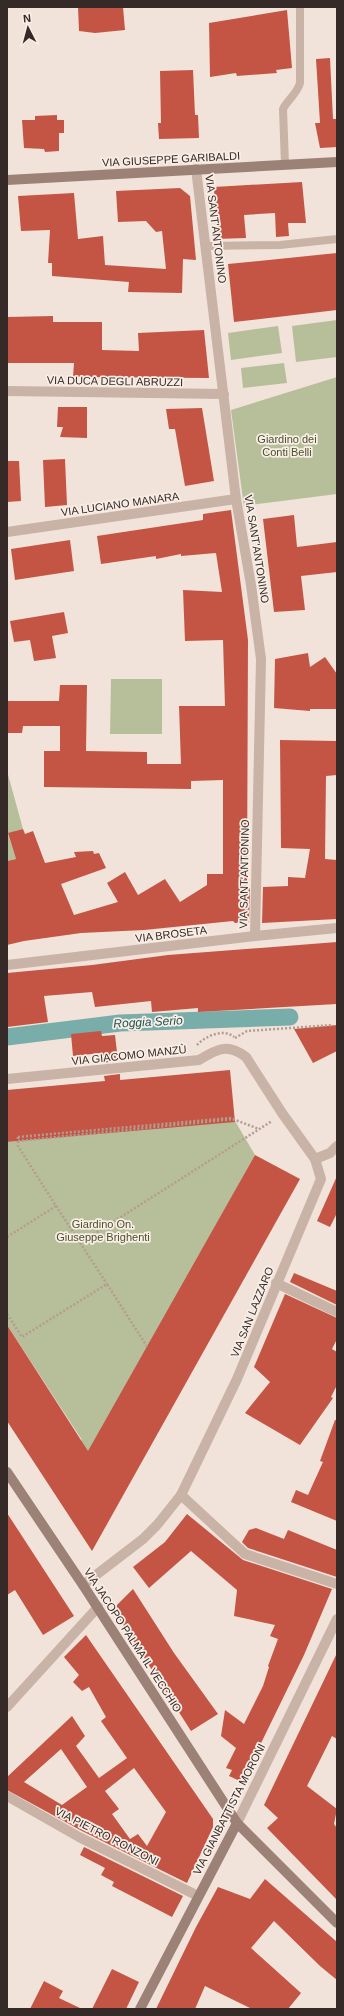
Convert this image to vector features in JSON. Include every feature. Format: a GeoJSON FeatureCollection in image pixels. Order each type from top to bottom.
{"type":"FeatureCollection","features":[{"type":"Feature","properties":{"kind":"street","name":"VIA GIUSEPPE GARIBALDI"},"geometry":{"type":"LineString","coordinates":[[7,180],[337,162]]}},
{"type":"Feature","properties":{"kind":"street","name":"VIA SANT'ANTONINO"},"geometry":{"type":"LineString","coordinates":[[196,169],[236,499],[251,585],[261,659],[255,936]]}},
{"type":"Feature","properties":{"kind":"street","name":"VIA DUCA DEGLI ABRUZZI"},"geometry":{"type":"LineString","coordinates":[[7,391],[224,394]]}},
{"type":"Feature","properties":{"kind":"street","name":"VIA LUCIANO MANARA"},"geometry":{"type":"LineString","coordinates":[[7,532],[236,499]]}},
{"type":"Feature","properties":{"kind":"street","name":"VIA BROSETA"},"geometry":{"type":"LineString","coordinates":[[7,965],[337,928]]}},
{"type":"Feature","properties":{"kind":"street","name":"VIA GIACOMO MANZÙ"},"geometry":{"type":"LineString","coordinates":[[7,1079],[199,1060],[217,1050],[230,1049],[239,1052],[246,1057],[282,1113],[315,1159]]}},
{"type":"Feature","properties":{"kind":"street"},"geometry":{"type":"LineString","coordinates":[[315,1159],[330,1153],[337,1146]]}},
{"type":"Feature","properties":{"kind":"street","name":"VIA SAN LAZZARO"},"geometry":{"type":"LineString","coordinates":[[83,1585],[143,1539],[157,1526],[181,1495],[237,1379],[320,1179],[315,1159]]}},
{"type":"Feature","properties":{"kind":"street"},"geometry":{"type":"LineString","coordinates":[[276,1283],[337,1312]]}},
{"type":"Feature","properties":{"kind":"street","name":"VIA JACOPO PALMA IL VECCHIO"},"geometry":{"type":"LineString","coordinates":[[7,1472],[83,1585],[237,1823],[337,1923]]}},
{"type":"Feature","properties":{"kind":"street"},"geometry":{"type":"LineString","coordinates":[[181,1495],[245,1554],[337,1584]]}},
{"type":"Feature","properties":{"kind":"street"},"geometry":{"type":"LineString","coordinates":[[7,1707],[98,1608]]}},
{"type":"Feature","properties":{"kind":"street","name":"VIA GIANBATTISTA MORONI"},"geometry":{"type":"LineString","coordinates":[[140,2009],[198,1896],[224,1851],[337,1620]]}},
{"type":"Feature","properties":{"kind":"street","name":"VIA PIETRO RONZONI"},"geometry":{"type":"LineString","coordinates":[[7,1796],[79,1837],[198,1896]]}},
{"type":"Feature","properties":{"kind":"lane"},"geometry":{"type":"LineString","coordinates":[[284,165],[283,109],[298,91],[300,78],[300,7]]}},
{"type":"Feature","properties":{"kind":"lane"},"geometry":{"type":"LineString","coordinates":[[206,249],[280,245],[337,239]]}},
{"type":"Feature","properties":{"kind":"path"},"geometry":{"type":"LineString","coordinates":[[235,1038],[247,1032],[335,1025]]}},
{"type":"Feature","properties":{"kind":"path"},"geometry":{"type":"LineString","coordinates":[[80,1243],[282,1113]]}},
{"type":"Feature","properties":{"kind":"path"},"geometry":{"type":"LineString","coordinates":[[148,1348],[18,1146],[18,1141],[234,1119],[259,1129]]}},
{"type":"Feature","properties":{"kind":"path"},"geometry":{"type":"LineString","coordinates":[[7,1237],[56,1206]]}},
{"type":"Feature","properties":{"kind":"path"},"geometry":{"type":"LineString","coordinates":[[7,1314],[22,1337],[106,1284]]}},
{"type":"Feature","properties":{"kind":"green space"},"geometry":{"type":"Polygon","coordinates":[[[337,320],[337,357],[296,362],[292,326],[337,320]]]}},
{"type":"Feature","properties":{"kind":"green space"},"geometry":{"type":"Polygon","coordinates":[[[278,326],[282,353],[231,360],[228,333],[278,326]]]}},
{"type":"Feature","properties":{"kind":"green space"},"geometry":{"type":"Polygon","coordinates":[[[284,363],[287,383],[243,388],[241,368],[284,363]]]}},
{"type":"Feature","properties":{"kind":"green space","name":"Giardino dei Conti Belli"},"geometry":{"type":"Polygon","coordinates":[[[337,377],[337,494],[250,505],[250,509],[244,507],[231,410],[337,377]]]}},
{"type":"Feature","properties":{"kind":"green space"},"geometry":{"type":"Polygon","coordinates":[[[111,679],[162,679],[162,734],[110,734],[111,679]]]}},
{"type":"Feature","properties":{"kind":"green space"},"geometry":{"type":"Polygon","coordinates":[[[7,771],[23,829],[8,834],[17,862],[15,859],[7,861],[7,771]]]}},
{"type":"Feature","properties":{"kind":"green space","name":"Giardino On. Giuseppe Brighenti"},"geometry":{"type":"Polygon","coordinates":[[[235,1121],[255,1155],[88,1457],[80,1442],[82,1440],[7,1325],[7,1142],[235,1121]]]}},
{"type":"Feature","properties":{"kind":"building"},"geometry":{"type":"Polygon","coordinates":[[[78,7],[123,7],[125,30],[95,33],[79,31],[78,7]]]}},
{"type":"Feature","properties":{"kind":"building"},"geometry":{"type":"Polygon","coordinates":[[[287,10],[292,68],[276,70],[277,73],[237,76],[236,73],[210,77],[209,23],[287,10]]]}},
{"type":"Feature","properties":{"kind":"building"},"geometry":{"type":"Polygon","coordinates":[[[330,58],[333,119],[337,119],[337,147],[320,148],[315,123],[320,123],[316,59],[330,58]]]}},
{"type":"Feature","properties":{"kind":"building"},"geometry":{"type":"Polygon","coordinates":[[[193,70],[195,115],[198,115],[199,138],[159,139],[158,123],[161,123],[160,71],[193,70]]]}},
{"type":"Feature","properties":{"kind":"building"},"geometry":{"type":"Polygon","coordinates":[[[57,115],[57,120],[64,120],[64,133],[59,133],[59,151],[45,152],[44,149],[24,148],[22,120],[35,120],[35,116],[57,115]]]}},
{"type":"Feature","properties":{"kind":"building"},"geometry":{"type":"Polygon","coordinates":[[[302,182],[306,223],[288,223],[289,236],[276,237],[275,213],[244,215],[246,238],[216,239],[214,187],[302,182]]]}},
{"type":"Feature","properties":{"kind":"building"},"geometry":{"type":"Polygon","coordinates":[[[180,188],[190,196],[196,260],[183,259],[182,293],[128,292],[129,282],[52,276],[52,263],[48,263],[50,230],[21,231],[18,196],[74,193],[78,239],[103,236],[105,265],[166,269],[162,231],[156,232],[146,221],[118,222],[116,191],[180,188]]]}},
{"type":"Feature","properties":{"kind":"building"},"geometry":{"type":"Polygon","coordinates":[[[337,253],[337,310],[234,322],[228,264],[337,253]]]}},
{"type":"Feature","properties":{"kind":"building"},"geometry":{"type":"Polygon","coordinates":[[[53,316],[53,322],[102,322],[102,350],[139,351],[138,333],[204,330],[209,378],[73,377],[74,363],[7,363],[7,317],[53,316]]]}},
{"type":"Feature","properties":{"kind":"building"},"geometry":{"type":"Polygon","coordinates":[[[58,407],[87,407],[87,438],[60,437],[63,427],[57,427],[58,407]]]}},
{"type":"Feature","properties":{"kind":"building"},"geometry":{"type":"Polygon","coordinates":[[[202,408],[214,481],[185,486],[175,429],[169,429],[166,409],[202,408]]]}},
{"type":"Feature","properties":{"kind":"building"},"geometry":{"type":"Polygon","coordinates":[[[65,459],[67,505],[45,507],[43,460],[65,459]]]}},
{"type":"Feature","properties":{"kind":"building"},"geometry":{"type":"Polygon","coordinates":[[[7,461],[19,461],[21,501],[7,502],[7,461]]]}},
{"type":"Feature","properties":{"kind":"building"},"geometry":{"type":"Polygon","coordinates":[[[231,510],[248,640],[247,888],[250,888],[249,922],[235,923],[233,921],[144,930],[81,933],[24,941],[7,945],[7,861],[16,859],[8,833],[23,829],[25,834],[33,831],[45,863],[76,857],[74,852],[93,851],[94,854],[99,853],[106,868],[61,884],[74,915],[118,902],[107,883],[125,872],[138,895],[165,879],[180,902],[207,885],[207,874],[223,874],[223,780],[191,781],[191,789],[44,787],[44,751],[60,751],[60,726],[23,726],[22,733],[7,733],[7,701],[59,701],[60,685],[87,685],[86,751],[147,752],[147,764],[181,764],[179,706],[225,706],[223,640],[185,641],[183,590],[222,592],[216,553],[181,556],[181,554],[156,559],[156,556],[101,564],[97,536],[203,520],[203,514],[231,510]]]}},
{"type":"Feature","properties":{"kind":"building"},"geometry":{"type":"Polygon","coordinates":[[[294,515],[297,547],[337,542],[337,572],[301,576],[305,610],[274,612],[263,519],[294,515]]]}},
{"type":"Feature","properties":{"kind":"building"},"geometry":{"type":"Polygon","coordinates":[[[70,540],[74,571],[15,580],[11,549],[70,540]]]}},
{"type":"Feature","properties":{"kind":"building"},"geometry":{"type":"Polygon","coordinates":[[[64,612],[68,633],[52,636],[56,658],[34,661],[30,640],[14,642],[10,621],[64,612]]]}},
{"type":"Feature","properties":{"kind":"building"},"geometry":{"type":"Polygon","coordinates":[[[308,653],[310,667],[325,657],[337,674],[337,709],[310,709],[310,711],[274,708],[275,659],[308,653]]]}},
{"type":"Feature","properties":{"kind":"building"},"geometry":{"type":"Polygon","coordinates":[[[280,740],[337,741],[337,775],[326,776],[325,859],[337,860],[337,919],[262,923],[263,887],[288,886],[288,877],[305,878],[310,849],[281,848],[280,740]]]}},
{"type":"Feature","properties":{"kind":"building"},"geometry":{"type":"Polygon","coordinates":[[[337,942],[337,1004],[198,1012],[198,1008],[152,1012],[151,1001],[95,1007],[92,992],[44,996],[48,1022],[7,1027],[7,973],[92,965],[168,955],[337,942]]]}},
{"type":"Feature","properties":{"kind":"building"},"geometry":{"type":"Polygon","coordinates":[[[337,1025],[337,1051],[313,1063],[294,1029],[337,1025]]]}},
{"type":"Feature","properties":{"kind":"building"},"geometry":{"type":"Polygon","coordinates":[[[101,1031],[102,1036],[115,1035],[118,1061],[102,1063],[101,1053],[73,1056],[71,1034],[101,1031]]]}},
{"type":"Feature","properties":{"kind":"building"},"geometry":{"type":"Polygon","coordinates":[[[230,1070],[235,1122],[7,1142],[7,1090],[105,1081],[104,1076],[120,1074],[120,1080],[230,1070]]]}},
{"type":"Feature","properties":{"kind":"building"},"geometry":{"type":"Polygon","coordinates":[[[255,1155],[300,1179],[92,1551],[7,1421],[7,1325],[88,1451],[255,1155]]]}},
{"type":"Feature","properties":{"kind":"building"},"geometry":{"type":"Polygon","coordinates":[[[337,1176],[337,1213],[330,1227],[317,1221],[337,1176]]]}},
{"type":"Feature","properties":{"kind":"building"},"geometry":{"type":"Polygon","coordinates":[[[294,1273],[337,1291],[337,1305],[290,1282],[294,1273]]]}},
{"type":"Feature","properties":{"kind":"building"},"geometry":{"type":"Polygon","coordinates":[[[285,1294],[337,1318],[337,1339],[332,1349],[337,1352],[337,1385],[331,1397],[333,1398],[300,1445],[245,1413],[270,1382],[254,1367],[285,1294]]]}},
{"type":"Feature","properties":{"kind":"building"},"geometry":{"type":"Polygon","coordinates":[[[335,1420],[337,1420],[337,1521],[291,1502],[296,1490],[308,1495],[323,1462],[320,1461],[335,1420]]]}},
{"type":"Feature","properties":{"kind":"building"},"geometry":{"type":"Polygon","coordinates":[[[7,1513],[74,1616],[43,1635],[15,1590],[7,1595],[7,1513]]]}},
{"type":"Feature","properties":{"kind":"building"},"geometry":{"type":"Polygon","coordinates":[[[187,1514],[243,1560],[332,1589],[304,1655],[242,1782],[229,1776],[232,1770],[226,1768],[236,1748],[221,1736],[225,1710],[244,1724],[263,1686],[269,1667],[268,1666],[278,1639],[270,1636],[275,1625],[234,1616],[237,1590],[191,1551],[149,1588],[133,1567],[165,1542],[187,1514]]]}},
{"type":"Feature","properties":{"kind":"building"},"geometry":{"type":"Polygon","coordinates":[[[256,1528],[284,1539],[288,1530],[337,1550],[337,1577],[248,1548],[242,1542],[249,1530],[256,1528]]]}},
{"type":"Feature","properties":{"kind":"building"},"geometry":{"type":"Polygon","coordinates":[[[133,1589],[174,1653],[218,1714],[191,1731],[113,1609],[133,1589]]]}},
{"type":"Feature","properties":{"kind":"building"},"geometry":{"type":"Polygon","coordinates":[[[86,1635],[213,1819],[213,1827],[187,1883],[82,1831],[7,1790],[7,1777],[72,1716],[85,1736],[76,1746],[99,1778],[127,1758],[101,1721],[106,1717],[89,1687],[82,1691],[73,1682],[79,1675],[64,1657],[86,1635]],[[61,1749],[24,1782],[62,1805],[87,1787],[61,1749]],[[134,1768],[105,1791],[119,1809],[112,1814],[130,1839],[138,1834],[147,1846],[166,1812],[134,1768]]]}},
{"type":"Feature","properties":{"kind":"building"},"geometry":{"type":"Polygon","coordinates":[[[337,1653],[337,1739],[332,1736],[307,1786],[337,1809],[334,1824],[337,1828],[337,1900],[267,1828],[278,1818],[264,1805],[337,1653]]]}},
{"type":"Feature","properties":{"kind":"building"},"geometry":{"type":"Polygon","coordinates":[[[84,1847],[183,1896],[172,1917],[112,1886],[114,1882],[101,1875],[105,1868],[80,1855],[84,1847]]]}},
{"type":"Feature","properties":{"kind":"building"},"geometry":{"type":"Polygon","coordinates":[[[265,1879],[337,1942],[337,1980],[320,1966],[274,1921],[251,1948],[301,1993],[288,2009],[252,2009],[205,1986],[195,2009],[156,2009],[196,1927],[218,1887],[250,1899],[265,1879]]]}},
{"type":"Feature","properties":{"kind":"building"},"geometry":{"type":"Polygon","coordinates":[[[112,1969],[139,1982],[126,2009],[92,2009],[112,1969]]]}},
{"type":"Feature","properties":{"kind":"building"},"geometry":{"type":"Polygon","coordinates":[[[44,1981],[63,1991],[59,1998],[82,2009],[30,2009],[44,1981]]]}},
{"type":"Feature","properties":{"kind":"waterway","name":"Roggia Serio"},"geometry":{"type":"LineString","coordinates":[[7,1037],[120,1023],[290,1017]]}}]}
